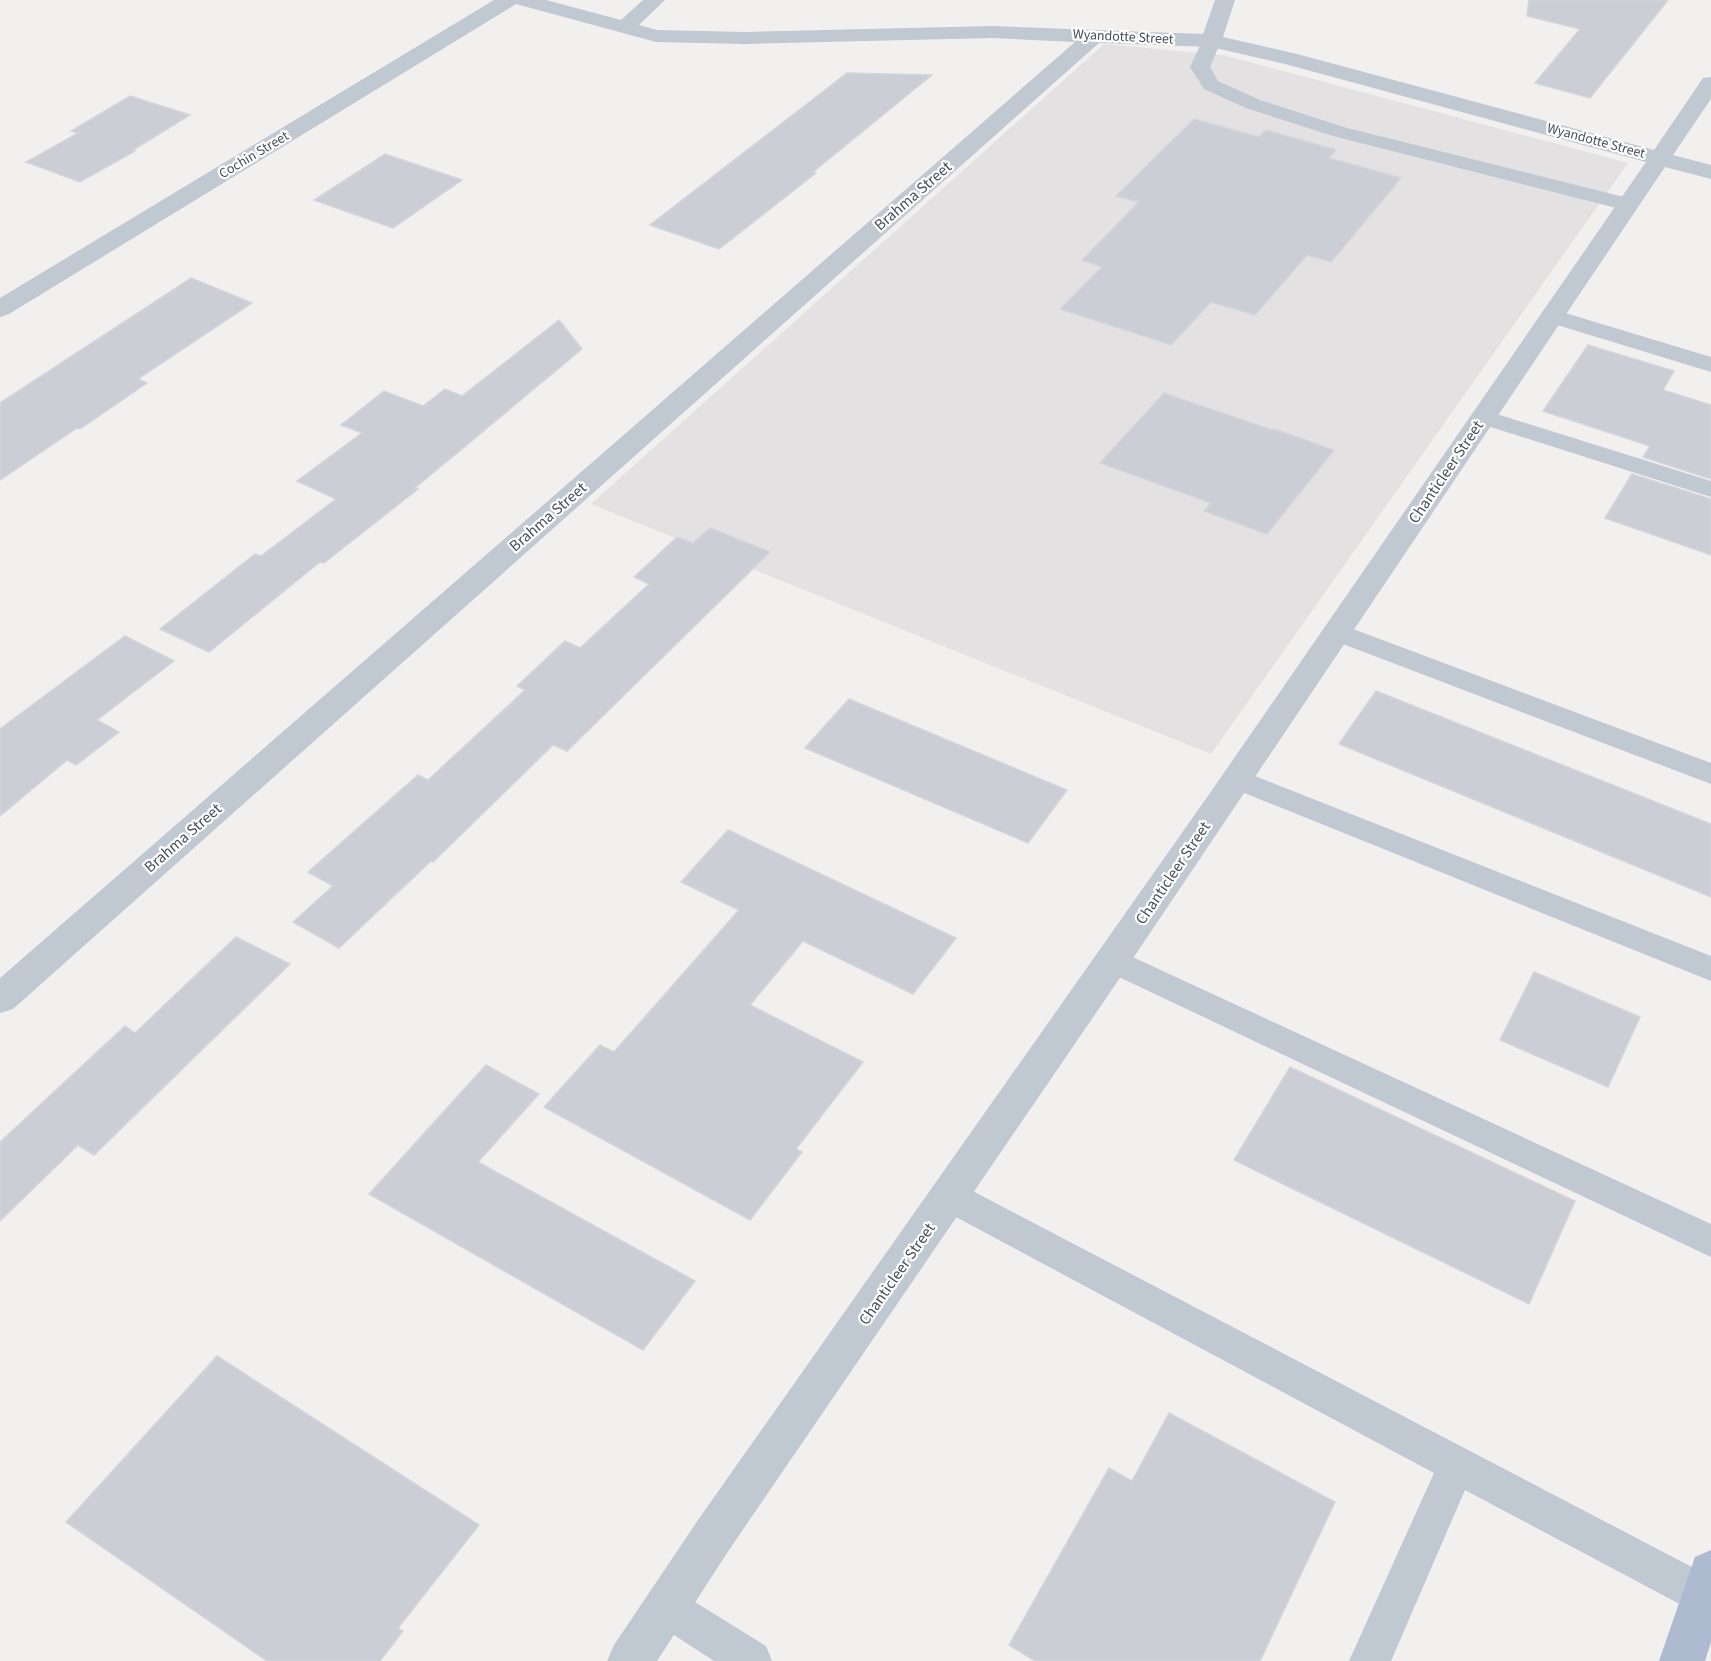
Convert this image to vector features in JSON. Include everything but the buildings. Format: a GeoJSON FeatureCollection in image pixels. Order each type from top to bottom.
{"type":"FeatureCollection","features":[{"type":"Feature","properties":{"kind":"main road"},"geometry":{"type":"LineString","coordinates":[[1682,1661],[1707,1584]]}},
{"type":"Feature","properties":{"kind":"street","name":"Cochin Street"},"geometry":{"type":"LineString","coordinates":[[0,309],[508,0]]}},
{"type":"Feature","properties":{"kind":"street","name":"Wyandotte Street"},"geometry":{"type":"LineString","coordinates":[[523,0],[656,36],[746,38],[992,32],[1211,41],[1289,59],[1711,172]]}},
{"type":"Feature","properties":{"kind":"street"},"geometry":{"type":"LineString","coordinates":[[624,28],[655,0]]}},
{"type":"Feature","properties":{"kind":"street"},"geometry":{"type":"LineString","coordinates":[[1211,41],[1225,0]]}},
{"type":"Feature","properties":{"kind":"street","name":"Brahma Street"},"geometry":{"type":"LineString","coordinates":[[0,999],[1095,35]]}},
{"type":"Feature","properties":{"kind":"street","name":"Chanticleer Street"},"geometry":{"type":"LineString","coordinates":[[630,1661],[668,1608],[715,1532],[951,1197],[1711,83]]}},
{"type":"Feature","properties":{"kind":"lane"},"geometry":{"type":"LineString","coordinates":[[1211,41],[1200,67],[1211,85],[1253,104],[1340,132],[1628,205]]}},
{"type":"Feature","properties":{"kind":"lane"},"geometry":{"type":"LineString","coordinates":[[1552,316],[1711,365]]}},
{"type":"Feature","properties":{"kind":"lane"},"geometry":{"type":"LineString","coordinates":[[1484,417],[1711,489]]}},
{"type":"Feature","properties":{"kind":"lane"},"geometry":{"type":"LineString","coordinates":[[1337,632],[1711,774]]}},
{"type":"Feature","properties":{"kind":"lane"},"geometry":{"type":"LineString","coordinates":[[1237,779],[1711,969]]}},
{"type":"Feature","properties":{"kind":"lane"},"geometry":{"type":"LineString","coordinates":[[1113,960],[1711,1241]]}},
{"type":"Feature","properties":{"kind":"lane"},"geometry":{"type":"LineString","coordinates":[[951,1197],[1457,1464],[1707,1584]]}},
{"type":"Feature","properties":{"kind":"lane"},"geometry":{"type":"LineString","coordinates":[[1370,1661],[1457,1464]]}},
{"type":"Feature","properties":{"kind":"lane"},"geometry":{"type":"LineString","coordinates":[[668,1608],[751,1661]]}},
{"type":"Feature","properties":{"kind":"shaded area"},"geometry":{"type":"Polygon","coordinates":[[[1104,44],[1223,55],[1628,163],[1211,754],[591,504],[1104,44]]]}}]}
